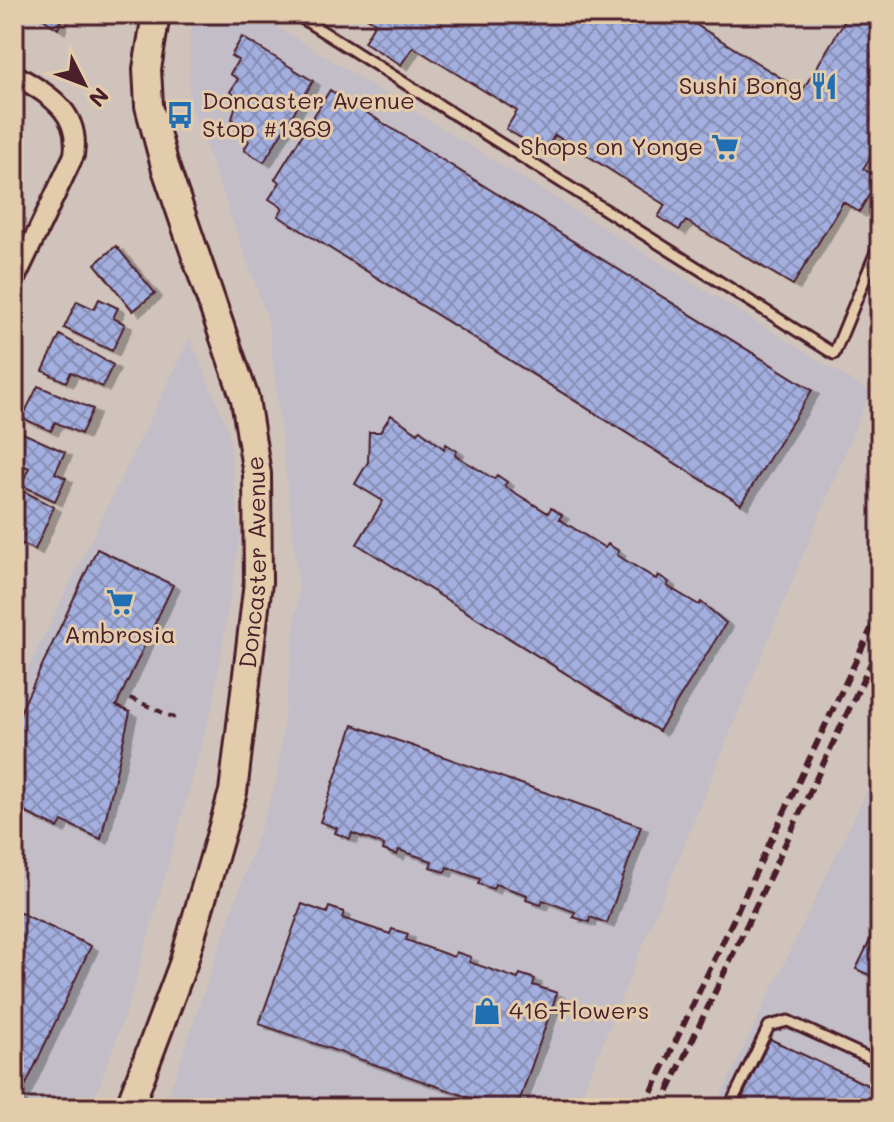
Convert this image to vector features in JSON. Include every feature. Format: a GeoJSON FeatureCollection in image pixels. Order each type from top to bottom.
{"type":"FeatureCollection","features":[{"type":"Feature","properties":{"kind":"street","name":"Doncaster Avenue"},"geometry":{"type":"LineString","coordinates":[[129,1108],[183,964],[233,792],[244,724],[258,569],[257,474],[245,399],[165,166],[149,106],[147,69],[156,14]]}},
{"type":"Feature","properties":{"kind":"street"},"geometry":{"type":"LineString","coordinates":[[14,74],[61,105],[72,120],[76,138],[74,155],[14,281]]}},
{"type":"Feature","properties":{"kind":"lane"},"geometry":{"type":"LineString","coordinates":[[295,14],[834,354],[880,242]]}},
{"type":"Feature","properties":{"kind":"lane"},"geometry":{"type":"LineString","coordinates":[[729,1108],[769,1026],[788,1021],[880,1063]]}},
{"type":"Feature","properties":{"kind":"path"},"geometry":{"type":"LineString","coordinates":[[130,698],[175,718]]}},
{"type":"Feature","properties":{"kind":"shaded area"},"geometry":{"type":"Polygon","coordinates":[[[197,14],[256,14],[870,392],[576,1108],[164,1108],[277,780],[299,588],[268,319],[189,100],[190,31],[197,14]]]}},
{"type":"Feature","properties":{"kind":"shaded area"},"geometry":{"type":"Polygon","coordinates":[[[190,338],[228,429],[240,536],[213,704],[130,1001],[91,1108],[14,1108],[14,697],[190,338]]]}},
{"type":"Feature","properties":{"kind":"shaded area"},"geometry":{"type":"Polygon","coordinates":[[[880,764],[880,1108],[715,1108],[880,764]]]}},
{"type":"Feature","properties":{"kind":"building"},"geometry":{"type":"Polygon","coordinates":[[[36,14],[63,14],[58,29],[36,14]]]}},
{"type":"Feature","properties":{"kind":"building","name":"Shops on Yonge"},"geometry":{"type":"Polygon","coordinates":[[[361,14],[679,14],[802,91],[849,14],[880,14],[880,142],[863,169],[879,178],[859,212],[843,202],[793,285],[686,221],[679,230],[658,217],[665,205],[555,135],[544,152],[506,129],[517,111],[413,47],[401,65],[364,42],[375,23],[361,14]]]}},
{"type":"Feature","properties":{"kind":"building"},"geometry":{"type":"Polygon","coordinates":[[[242,37],[313,81],[264,162],[244,150],[249,141],[236,133],[241,125],[232,119],[238,97],[230,92],[238,79],[230,74],[238,60],[231,56],[242,37]]]}},
{"type":"Feature","properties":{"kind":"building"},"geometry":{"type":"Polygon","coordinates":[[[330,90],[812,390],[741,504],[278,216],[283,208],[269,199],[280,182],[275,179],[330,90]]]}},
{"type":"Feature","properties":{"kind":"building"},"geometry":{"type":"Polygon","coordinates":[[[116,246],[155,293],[133,311],[95,264],[116,246]]]}},
{"type":"Feature","properties":{"kind":"building"},"geometry":{"type":"Polygon","coordinates":[[[99,299],[118,308],[113,318],[125,324],[112,351],[64,328],[77,301],[94,309],[99,299]]]}},
{"type":"Feature","properties":{"kind":"building"},"geometry":{"type":"Polygon","coordinates":[[[60,335],[113,365],[102,387],[71,372],[66,382],[43,371],[60,335]]]}},
{"type":"Feature","properties":{"kind":"building"},"geometry":{"type":"Polygon","coordinates":[[[38,386],[93,409],[81,434],[55,422],[51,431],[22,418],[38,386]]]}},
{"type":"Feature","properties":{"kind":"building"},"geometry":{"type":"Polygon","coordinates":[[[391,415],[418,433],[420,430],[444,449],[446,444],[457,451],[455,455],[494,479],[497,475],[507,482],[504,486],[548,513],[551,508],[562,515],[559,519],[605,548],[608,544],[619,551],[617,555],[656,579],[658,575],[669,582],[667,586],[699,605],[701,602],[726,623],[659,731],[357,544],[383,501],[355,484],[368,462],[369,432],[380,432],[391,415]]]}},
{"type":"Feature","properties":{"kind":"building"},"geometry":{"type":"Polygon","coordinates":[[[14,429],[65,452],[55,473],[66,478],[55,501],[21,485],[29,468],[14,461],[14,429]]]}},
{"type":"Feature","properties":{"kind":"building"},"geometry":{"type":"Polygon","coordinates":[[[14,486],[54,507],[35,550],[14,540],[14,486]]]}},
{"type":"Feature","properties":{"kind":"building"},"geometry":{"type":"Polygon","coordinates":[[[97,549],[173,585],[116,706],[130,712],[101,839],[62,821],[58,828],[14,807],[14,725],[97,549]]]}},
{"type":"Feature","properties":{"kind":"building"},"geometry":{"type":"Polygon","coordinates":[[[353,725],[641,826],[607,923],[590,917],[589,922],[573,917],[575,912],[543,900],[541,905],[526,900],[527,895],[495,884],[493,889],[478,884],[480,879],[447,867],[445,872],[430,867],[432,861],[399,850],[397,855],[383,850],[384,845],[352,833],[350,839],[335,833],[337,828],[320,822],[353,725]]]}},
{"type":"Feature","properties":{"kind":"building"},"geometry":{"type":"Polygon","coordinates":[[[302,904],[327,913],[329,907],[344,912],[342,918],[390,934],[392,929],[408,934],[406,940],[454,957],[456,952],[471,957],[469,962],[518,979],[520,974],[535,979],[533,985],[557,993],[517,1108],[499,1108],[259,1024],[302,904]]]}},
{"type":"Feature","properties":{"kind":"building"},"geometry":{"type":"Polygon","coordinates":[[[14,910],[91,946],[15,1108],[14,1108],[14,910]]]}},
{"type":"Feature","properties":{"kind":"building"},"geometry":{"type":"Polygon","coordinates":[[[880,920],[880,980],[856,969],[880,920]]]}},
{"type":"Feature","properties":{"kind":"building"},"geometry":{"type":"Polygon","coordinates":[[[770,1039],[880,1091],[880,1108],[737,1108],[770,1039]]]}},
{"type":"Feature","properties":{"kind":"railway"},"geometry":{"type":"LineString","coordinates":[[644,1108],[880,610]]}},
{"type":"Feature","properties":{"kind":"railway"},"geometry":{"type":"LineString","coordinates":[[660,1108],[880,644]]}},
{"type":"Feature","properties":{"kind":"place","name":"Sushi Bong"},"geometry":{"type":"Point","coordinates":[824,86]}},
{"type":"Feature","properties":{"kind":"place","name":"Doncaster Avenue Stop #1369"},"geometry":{"type":"Point","coordinates":[180,115]}},
{"type":"Feature","properties":{"kind":"place","name":"Shops on Yonge"},"geometry":{"type":"Point","coordinates":[725,147]}},
{"type":"Feature","properties":{"kind":"place","name":"Ambrosia"},"geometry":{"type":"Point","coordinates":[120,602]}},
{"type":"Feature","properties":{"kind":"place","name":"416-Flowers"},"geometry":{"type":"Point","coordinates":[487,1011]}}]}
